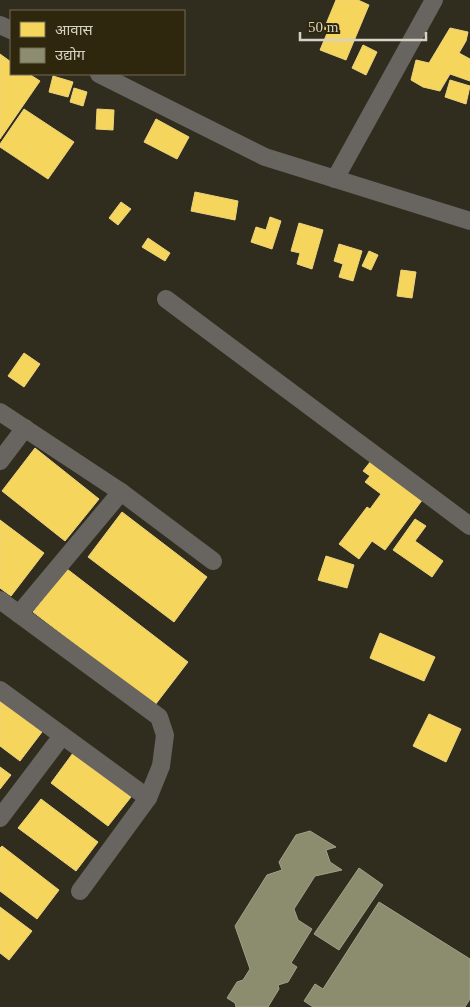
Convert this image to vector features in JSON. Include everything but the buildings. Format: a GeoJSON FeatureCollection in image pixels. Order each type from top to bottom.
{"type":"FeatureCollection","features":[{"type":"Feature","properties":{"kind":"street"},"geometry":{"type":"LineString","coordinates":[[335,179],[434,0]]}},
{"type":"Feature","properties":{"kind":"street"},"geometry":{"type":"LineString","coordinates":[[101,75],[265,156],[470,221]]}},
{"type":"Feature","properties":{"kind":"street"},"geometry":{"type":"LineString","coordinates":[[166,299],[470,526]]}},
{"type":"Feature","properties":{"kind":"street"},"geometry":{"type":"LineString","coordinates":[[0,412],[120,492],[213,561]]}},
{"type":"Feature","properties":{"kind":"street"},"geometry":{"type":"LineString","coordinates":[[0,461],[25,428]]}},
{"type":"Feature","properties":{"kind":"street"},"geometry":{"type":"LineString","coordinates":[[19,614],[120,492]]}},
{"type":"Feature","properties":{"kind":"street"},"geometry":{"type":"LineString","coordinates":[[0,600],[160,717],[165,735],[161,766],[148,798],[80,891]]}},
{"type":"Feature","properties":{"kind":"street"},"geometry":{"type":"LineString","coordinates":[[0,690],[148,798]]}},
{"type":"Feature","properties":{"kind":"street"},"geometry":{"type":"LineString","coordinates":[[0,818],[62,736]]}}]}
